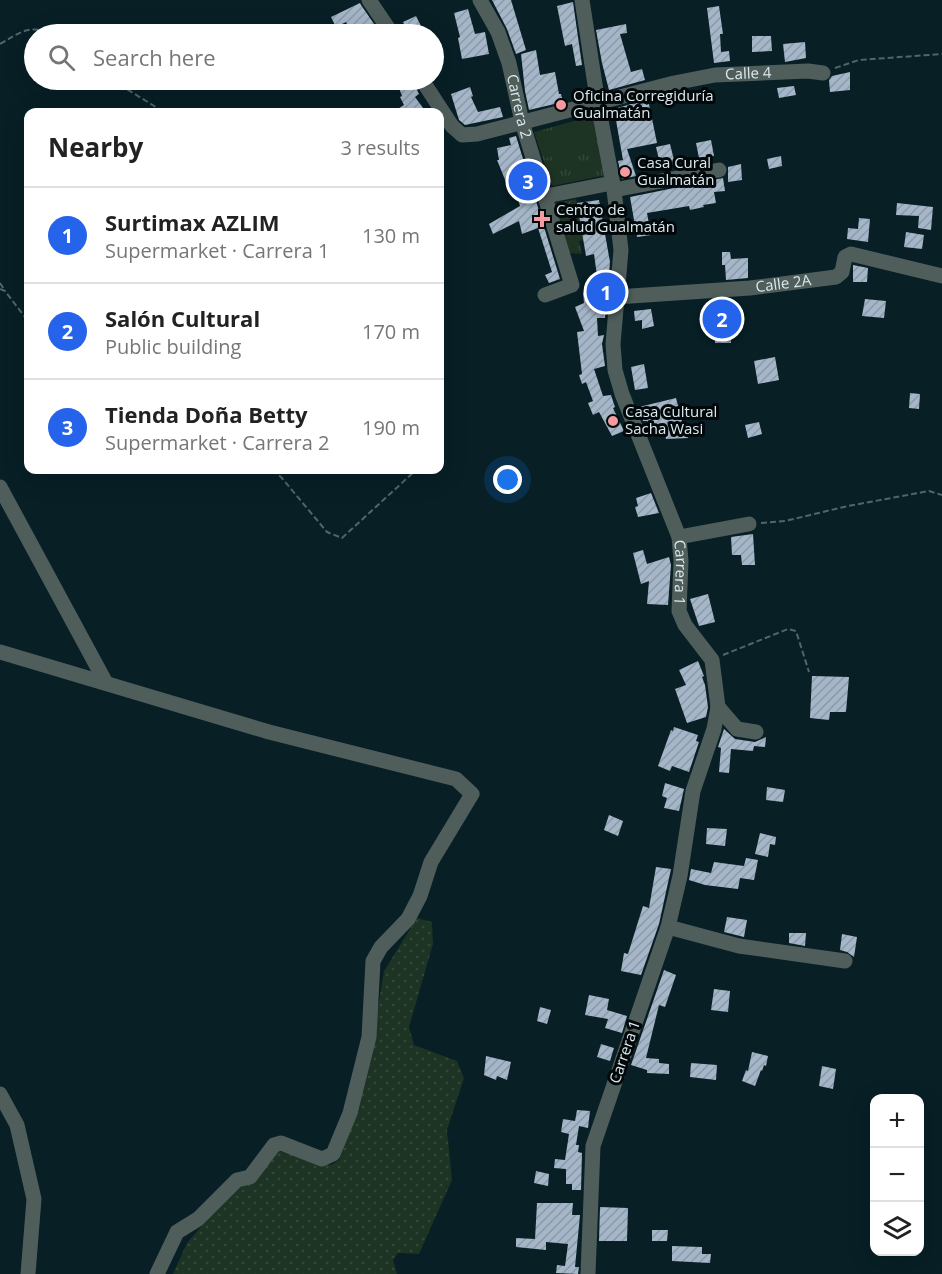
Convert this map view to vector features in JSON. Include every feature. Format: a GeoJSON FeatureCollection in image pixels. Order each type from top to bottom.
{"type":"FeatureCollection","features":[{"type":"Feature","properties":{"kind":"street"},"geometry":{"type":"LineString","coordinates":[[369,0],[385,24]]}},
{"type":"Feature","properties":{"kind":"street","name":"Carrera 2"},"geometry":{"type":"LineString","coordinates":[[480,0],[498,32],[509,63],[522,122],[572,285],[545,295]]}},
{"type":"Feature","properties":{"kind":"street","name":"Carrera 1"},"geometry":{"type":"LineString","coordinates":[[582,0],[613,187],[621,250],[613,344],[615,370],[622,394],[679,537],[680,611],[685,625],[712,660],[718,707],[714,729],[693,791],[680,876],[668,927],[593,1146],[588,1274]]}},
{"type":"Feature","properties":{"kind":"street","name":"Calle 4"},"geometry":{"type":"LineString","coordinates":[[444,114],[452,126],[462,135],[477,134],[715,75],[808,71],[823,73]]}},
{"type":"Feature","properties":{"kind":"street","name":"Calle 4"},"geometry":{"type":"LineString","coordinates":[[429,90],[440,108]]}},
{"type":"Feature","properties":{"kind":"street"},"geometry":{"type":"LineString","coordinates":[[546,196],[719,170]]}},
{"type":"Feature","properties":{"kind":"street","name":"Calle 2A"},"geometry":{"type":"LineString","coordinates":[[616,297],[750,288],[836,277],[842,272],[845,256],[851,254],[942,276]]}},
{"type":"Feature","properties":{"kind":"street"},"geometry":{"type":"LineString","coordinates":[[0,487],[106,683]]}},
{"type":"Feature","properties":{"kind":"street"},"geometry":{"type":"LineString","coordinates":[[679,537],[749,524]]}},
{"type":"Feature","properties":{"kind":"street"},"geometry":{"type":"LineString","coordinates":[[0,652],[269,732],[456,779],[472,794],[431,862],[420,896],[408,919],[381,947],[373,961],[369,1037],[350,1113],[333,1154],[322,1159],[281,1143],[273,1145],[250,1177],[237,1180],[198,1219],[177,1232],[157,1274]]}},
{"type":"Feature","properties":{"kind":"street"},"geometry":{"type":"LineString","coordinates":[[718,707],[737,729],[744,732],[756,732]]}},
{"type":"Feature","properties":{"kind":"street"},"geometry":{"type":"LineString","coordinates":[[668,927],[739,946],[845,961]]}},
{"type":"Feature","properties":{"kind":"street"},"geometry":{"type":"LineString","coordinates":[[0,1094],[17,1125],[34,1199],[28,1274]]}},
{"type":"Feature","properties":{"kind":"path"},"geometry":{"type":"LineString","coordinates":[[0,44],[24,32]]}},
{"type":"Feature","properties":{"kind":"path"},"geometry":{"type":"LineString","coordinates":[[823,73],[859,60],[942,54]]}},
{"type":"Feature","properties":{"kind":"path"},"geometry":{"type":"LineString","coordinates":[[128,90],[158,108]]}},
{"type":"Feature","properties":{"kind":"path"},"geometry":{"type":"LineString","coordinates":[[0,283],[24,316]]}},
{"type":"Feature","properties":{"kind":"path"},"geometry":{"type":"LineString","coordinates":[[0,289],[5,291]]}},
{"type":"Feature","properties":{"kind":"path"},"geometry":{"type":"LineString","coordinates":[[277,474],[327,532],[342,538],[412,474]]}},
{"type":"Feature","properties":{"kind":"path"},"geometry":{"type":"LineString","coordinates":[[749,524],[785,521],[848,506],[929,491],[942,495]]}},
{"type":"Feature","properties":{"kind":"path"},"geometry":{"type":"LineString","coordinates":[[712,660],[788,629],[796,631],[808,672]]}},
{"type":"Feature","properties":{"kind":"green space"},"geometry":{"type":"Polygon","coordinates":[[[596,115],[607,175],[552,186],[534,132],[596,115]]]}},
{"type":"Feature","properties":{"kind":"green space"},"geometry":{"type":"Polygon","coordinates":[[[592,123],[597,146],[546,158],[541,135],[592,123]]]}},
{"type":"Feature","properties":{"kind":"green space"},"geometry":{"type":"Polygon","coordinates":[[[576,199],[584,240],[579,241],[582,254],[569,253],[555,203],[576,199]]]}},
{"type":"Feature","properties":{"kind":"green space"},"geometry":{"type":"Polygon","coordinates":[[[417,918],[432,922],[433,944],[409,1027],[414,1045],[457,1061],[464,1078],[447,1130],[452,1180],[419,1254],[398,1253],[393,1260],[397,1274],[173,1274],[187,1243],[219,1206],[278,1151],[331,1165],[339,1160],[370,1055],[384,971],[417,918]]]}},
{"type":"Feature","properties":{"kind":"building"},"geometry":{"type":"Polygon","coordinates":[[[492,0],[511,0],[526,50],[516,54],[507,29],[492,0]]]}},
{"type":"Feature","properties":{"kind":"building"},"geometry":{"type":"Polygon","coordinates":[[[573,2],[582,65],[576,66],[572,44],[565,46],[557,6],[573,2]]]}},
{"type":"Feature","properties":{"kind":"building"},"geometry":{"type":"Polygon","coordinates":[[[360,3],[374,24],[347,24],[346,22],[334,24],[331,17],[360,3]]]}},
{"type":"Feature","properties":{"kind":"building"},"geometry":{"type":"Polygon","coordinates":[[[719,6],[723,34],[720,34],[721,52],[729,51],[730,61],[714,63],[707,8],[719,6]]]}},
{"type":"Feature","properties":{"kind":"building"},"geometry":{"type":"Polygon","coordinates":[[[468,9],[475,34],[485,32],[489,54],[462,59],[454,13],[468,9]]]}},
{"type":"Feature","properties":{"kind":"building"},"geometry":{"type":"Polygon","coordinates":[[[416,16],[420,24],[404,24],[403,22],[416,16]]]}},
{"type":"Feature","properties":{"kind":"building"},"geometry":{"type":"Polygon","coordinates":[[[626,24],[627,33],[620,34],[631,72],[642,69],[645,80],[609,90],[596,30],[626,24]]]}},
{"type":"Feature","properties":{"kind":"building"},"geometry":{"type":"Polygon","coordinates":[[[752,36],[771,36],[772,51],[752,52],[752,36]]]}},
{"type":"Feature","properties":{"kind":"building"},"geometry":{"type":"Polygon","coordinates":[[[805,42],[806,58],[785,62],[783,44],[805,42]]]}},
{"type":"Feature","properties":{"kind":"building"},"geometry":{"type":"Polygon","coordinates":[[[536,50],[540,75],[555,72],[559,94],[563,102],[529,110],[521,54],[536,50]]]}},
{"type":"Feature","properties":{"kind":"building"},"geometry":{"type":"Polygon","coordinates":[[[850,72],[850,90],[830,92],[829,80],[832,76],[850,72]]]}},
{"type":"Feature","properties":{"kind":"building"},"geometry":{"type":"Polygon","coordinates":[[[794,86],[796,95],[779,98],[777,88],[794,86]]]}},
{"type":"Feature","properties":{"kind":"building"},"geometry":{"type":"Polygon","coordinates":[[[470,87],[473,96],[471,97],[478,112],[500,107],[503,117],[465,125],[459,120],[451,94],[470,87]]]}},
{"type":"Feature","properties":{"kind":"building"},"geometry":{"type":"Polygon","coordinates":[[[400,90],[417,90],[419,94],[415,97],[423,108],[399,108],[404,105],[400,97],[402,96],[400,90]]]}},
{"type":"Feature","properties":{"kind":"building"},"geometry":{"type":"Polygon","coordinates":[[[645,100],[646,105],[649,104],[657,143],[627,149],[636,176],[622,179],[618,161],[623,160],[614,109],[645,100]]]}},
{"type":"Feature","properties":{"kind":"building"},"geometry":{"type":"Polygon","coordinates":[[[516,136],[560,279],[549,283],[545,275],[552,272],[538,228],[522,234],[519,221],[493,234],[489,224],[520,206],[514,185],[508,187],[497,160],[499,160],[497,148],[511,145],[509,138],[516,136]]]}},
{"type":"Feature","properties":{"kind":"building"},"geometry":{"type":"Polygon","coordinates":[[[711,140],[714,156],[699,158],[696,143],[711,140]]]}},
{"type":"Feature","properties":{"kind":"building"},"geometry":{"type":"Polygon","coordinates":[[[670,144],[675,164],[661,168],[656,147],[670,144]]]}},
{"type":"Feature","properties":{"kind":"building"},"geometry":{"type":"Polygon","coordinates":[[[781,156],[782,166],[769,169],[767,159],[781,156]]]}},
{"type":"Feature","properties":{"kind":"building"},"geometry":{"type":"Polygon","coordinates":[[[741,164],[742,180],[728,182],[728,167],[741,164]]]}},
{"type":"Feature","properties":{"kind":"building"},"geometry":{"type":"Polygon","coordinates":[[[723,178],[725,191],[714,192],[716,203],[690,210],[689,206],[647,213],[651,235],[637,237],[630,197],[723,178]]]}},
{"type":"Feature","properties":{"kind":"building"},"geometry":{"type":"Polygon","coordinates":[[[599,200],[610,262],[605,318],[597,318],[598,336],[604,335],[602,344],[605,366],[594,369],[603,396],[611,395],[615,407],[613,408],[624,431],[612,436],[599,412],[593,415],[588,403],[593,401],[586,382],[582,384],[579,375],[582,374],[577,332],[584,331],[575,307],[584,303],[583,293],[599,290],[594,254],[586,256],[577,203],[599,200]]]}},
{"type":"Feature","properties":{"kind":"building"},"geometry":{"type":"Polygon","coordinates":[[[897,203],[933,207],[931,230],[918,228],[919,216],[896,215],[897,203]]]}},
{"type":"Feature","properties":{"kind":"building"},"geometry":{"type":"Polygon","coordinates":[[[859,218],[870,219],[868,242],[847,239],[848,228],[858,229],[859,218]]]}},
{"type":"Feature","properties":{"kind":"building"},"geometry":{"type":"Polygon","coordinates":[[[906,232],[924,235],[922,249],[904,247],[906,232]]]}},
{"type":"Feature","properties":{"kind":"building"},"geometry":{"type":"Polygon","coordinates":[[[722,252],[730,252],[731,259],[748,258],[748,278],[726,280],[725,265],[722,265],[722,252]]]}},
{"type":"Feature","properties":{"kind":"building"},"geometry":{"type":"Polygon","coordinates":[[[853,265],[868,268],[867,282],[853,282],[853,265]]]}},
{"type":"Feature","properties":{"kind":"building"},"geometry":{"type":"Polygon","coordinates":[[[865,299],[886,301],[884,318],[862,316],[865,299]]]}},
{"type":"Feature","properties":{"kind":"building"},"geometry":{"type":"Polygon","coordinates":[[[727,305],[731,319],[731,343],[715,343],[714,306],[727,305]]]}},
{"type":"Feature","properties":{"kind":"building"},"geometry":{"type":"Polygon","coordinates":[[[651,309],[654,326],[642,329],[642,320],[635,321],[634,311],[651,309]]]}},
{"type":"Feature","properties":{"kind":"building"},"geometry":{"type":"Polygon","coordinates":[[[775,357],[779,380],[758,384],[754,361],[775,357]]]}},
{"type":"Feature","properties":{"kind":"building"},"geometry":{"type":"Polygon","coordinates":[[[644,364],[648,388],[635,390],[631,367],[644,364]]]}},
{"type":"Feature","properties":{"kind":"building"},"geometry":{"type":"Polygon","coordinates":[[[910,393],[920,394],[919,409],[909,408],[910,393]]]}},
{"type":"Feature","properties":{"kind":"building"},"geometry":{"type":"Polygon","coordinates":[[[676,398],[683,425],[686,425],[688,438],[666,439],[665,433],[651,437],[647,421],[643,421],[639,407],[676,398]]]}},
{"type":"Feature","properties":{"kind":"building"},"geometry":{"type":"Polygon","coordinates":[[[759,422],[762,434],[748,438],[745,425],[759,422]]]}},
{"type":"Feature","properties":{"kind":"building"},"geometry":{"type":"Polygon","coordinates":[[[651,493],[659,513],[638,517],[635,507],[638,506],[636,498],[651,493]]]}},
{"type":"Feature","properties":{"kind":"building"},"geometry":{"type":"Polygon","coordinates":[[[753,534],[755,565],[742,565],[741,555],[732,555],[731,537],[753,534]]]}},
{"type":"Feature","properties":{"kind":"building"},"geometry":{"type":"Polygon","coordinates":[[[643,550],[647,564],[669,557],[671,565],[668,605],[647,604],[649,581],[641,584],[633,553],[643,550]]]}},
{"type":"Feature","properties":{"kind":"building"},"geometry":{"type":"Polygon","coordinates":[[[708,594],[715,622],[699,626],[690,599],[708,594]]]}},
{"type":"Feature","properties":{"kind":"building"},"geometry":{"type":"Polygon","coordinates":[[[698,661],[704,676],[702,677],[708,707],[706,717],[687,723],[675,689],[686,685],[679,670],[698,661]]]}},
{"type":"Feature","properties":{"kind":"building"},"geometry":{"type":"Polygon","coordinates":[[[812,676],[849,677],[846,712],[830,712],[829,720],[810,718],[812,676]]]}},
{"type":"Feature","properties":{"kind":"building"},"geometry":{"type":"Polygon","coordinates":[[[674,727],[698,735],[696,741],[699,742],[689,772],[672,766],[670,771],[658,766],[674,727]]]}},
{"type":"Feature","properties":{"kind":"building"},"geometry":{"type":"Polygon","coordinates":[[[724,729],[735,739],[755,742],[766,737],[765,747],[754,746],[753,751],[731,749],[729,773],[719,772],[721,748],[718,747],[724,729]]]}},
{"type":"Feature","properties":{"kind":"building"},"geometry":{"type":"Polygon","coordinates":[[[665,783],[684,789],[679,811],[664,808],[667,798],[662,796],[665,783]]]}},
{"type":"Feature","properties":{"kind":"building"},"geometry":{"type":"Polygon","coordinates":[[[767,787],[785,790],[783,802],[766,800],[767,787]]]}},
{"type":"Feature","properties":{"kind":"building"},"geometry":{"type":"Polygon","coordinates":[[[609,815],[623,821],[618,836],[604,830],[609,815]]]}},
{"type":"Feature","properties":{"kind":"building"},"geometry":{"type":"Polygon","coordinates":[[[707,828],[727,829],[725,846],[706,844],[707,828]]]}},
{"type":"Feature","properties":{"kind":"building"},"geometry":{"type":"Polygon","coordinates":[[[760,833],[776,837],[775,845],[770,844],[768,857],[755,854],[760,833]]]}},
{"type":"Feature","properties":{"kind":"building"},"geometry":{"type":"Polygon","coordinates":[[[746,858],[758,860],[754,880],[740,878],[738,889],[705,885],[689,880],[691,869],[711,873],[714,862],[744,866],[746,858]]]}},
{"type":"Feature","properties":{"kind":"building"},"geometry":{"type":"Polygon","coordinates":[[[656,867],[671,869],[659,924],[641,975],[621,971],[624,953],[628,954],[643,906],[649,908],[656,867]]]}},
{"type":"Feature","properties":{"kind":"building"},"geometry":{"type":"Polygon","coordinates":[[[727,917],[747,920],[744,937],[724,932],[727,917]]]}},
{"type":"Feature","properties":{"kind":"building"},"geometry":{"type":"Polygon","coordinates":[[[789,933],[806,933],[805,946],[789,943],[789,933]]]}},
{"type":"Feature","properties":{"kind":"building"},"geometry":{"type":"Polygon","coordinates":[[[842,934],[857,937],[854,957],[840,950],[842,934]]]}},
{"type":"Feature","properties":{"kind":"building"},"geometry":{"type":"Polygon","coordinates":[[[664,970],[676,975],[665,1007],[659,1005],[646,1058],[659,1059],[659,1063],[669,1064],[669,1074],[647,1073],[647,1070],[631,1065],[664,970]]]}},
{"type":"Feature","properties":{"kind":"building"},"geometry":{"type":"Polygon","coordinates":[[[714,989],[730,991],[728,1012],[711,1010],[714,989]]]}},
{"type":"Feature","properties":{"kind":"building"},"geometry":{"type":"Polygon","coordinates":[[[589,995],[609,999],[607,1010],[627,1016],[622,1033],[605,1028],[608,1019],[585,1015],[589,995]]]}},
{"type":"Feature","properties":{"kind":"building"},"geometry":{"type":"Polygon","coordinates":[[[540,1007],[551,1010],[547,1024],[537,1021],[540,1007]]]}},
{"type":"Feature","properties":{"kind":"building"},"geometry":{"type":"Polygon","coordinates":[[[601,1044],[614,1048],[610,1061],[597,1057],[601,1044]]]}},
{"type":"Feature","properties":{"kind":"building"},"geometry":{"type":"Polygon","coordinates":[[[752,1052],[768,1056],[766,1066],[764,1065],[761,1070],[755,1086],[742,1081],[746,1070],[748,1071],[752,1052]]]}},
{"type":"Feature","properties":{"kind":"building"},"geometry":{"type":"Polygon","coordinates":[[[486,1056],[511,1062],[507,1080],[497,1076],[496,1080],[484,1075],[486,1056]]]}},
{"type":"Feature","properties":{"kind":"building"},"geometry":{"type":"Polygon","coordinates":[[[691,1063],[717,1065],[716,1080],[690,1077],[691,1063]]]}},
{"type":"Feature","properties":{"kind":"building"},"geometry":{"type":"Polygon","coordinates":[[[822,1066],[836,1069],[833,1089],[819,1086],[822,1066]]]}},
{"type":"Feature","properties":{"kind":"building"},"geometry":{"type":"Polygon","coordinates":[[[577,1110],[590,1111],[588,1128],[579,1126],[576,1145],[579,1145],[578,1152],[582,1153],[581,1190],[572,1190],[572,1184],[566,1184],[566,1169],[554,1168],[555,1159],[565,1160],[569,1134],[561,1132],[563,1119],[575,1121],[577,1110]]]}},
{"type":"Feature","properties":{"kind":"building"},"geometry":{"type":"Polygon","coordinates":[[[536,1171],[549,1174],[548,1186],[534,1183],[536,1171]]]}},
{"type":"Feature","properties":{"kind":"building"},"geometry":{"type":"Polygon","coordinates":[[[537,1203],[573,1203],[572,1215],[580,1215],[575,1267],[579,1267],[578,1274],[556,1273],[557,1265],[565,1266],[568,1244],[546,1242],[546,1250],[516,1247],[516,1238],[535,1239],[537,1203]]]}},
{"type":"Feature","properties":{"kind":"building"},"geometry":{"type":"Polygon","coordinates":[[[600,1207],[628,1208],[627,1241],[599,1241],[600,1207]]]}},
{"type":"Feature","properties":{"kind":"building"},"geometry":{"type":"Polygon","coordinates":[[[652,1230],[668,1230],[667,1241],[652,1241],[652,1230]]]}},
{"type":"Feature","properties":{"kind":"building"},"geometry":{"type":"Polygon","coordinates":[[[672,1246],[702,1247],[702,1254],[711,1254],[710,1263],[672,1261],[672,1246]]]}},
{"type":"Feature","properties":{"kind":"place","name":"Oficina Corregiduría Gualmatán"},"geometry":{"type":"Point","coordinates":[561,105]}},
{"type":"Feature","properties":{"kind":"place","name":"Casa Cural Gualmatán"},"geometry":{"type":"Point","coordinates":[625,172]}},
{"type":"Feature","properties":{"kind":"place","name":"Tienda Doña Betty"},"geometry":{"type":"Point","coordinates":[528,181]}},
{"type":"Feature","properties":{"kind":"place","name":"Centro de salud Gualmatán"},"geometry":{"type":"Point","coordinates":[542,219]}},
{"type":"Feature","properties":{"kind":"place","name":"Surtimax AZLIM"},"geometry":{"type":"Point","coordinates":[606,292]}},
{"type":"Feature","properties":{"kind":"place","name":"Salón Cultural"},"geometry":{"type":"Point","coordinates":[722,319]}},
{"type":"Feature","properties":{"kind":"place","name":"Casa Cultural Sacha Wasi"},"geometry":{"type":"Point","coordinates":[613,421]}}]}
